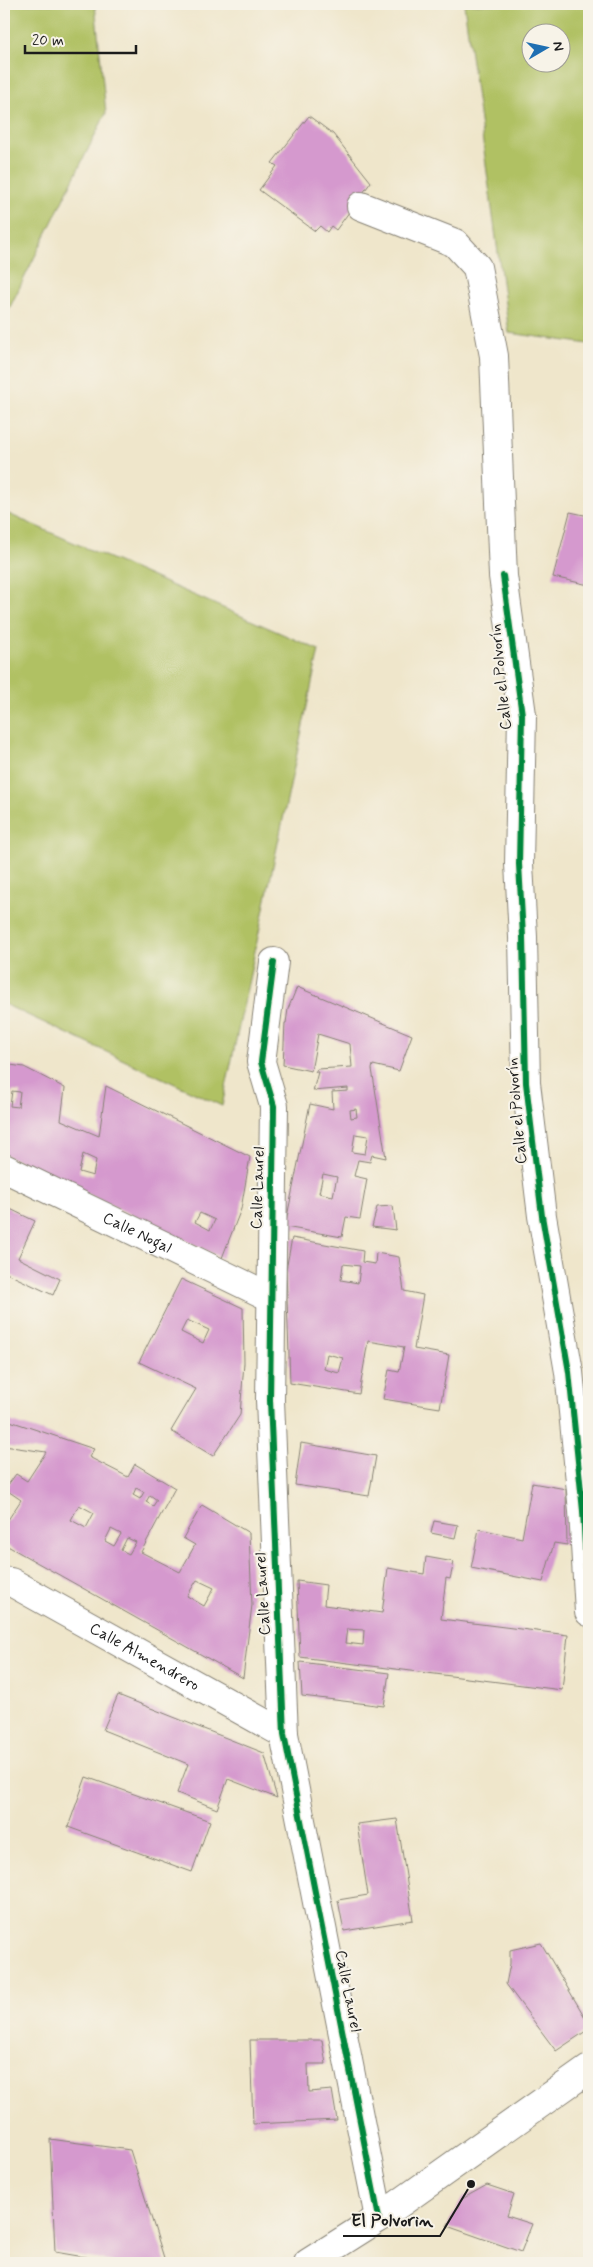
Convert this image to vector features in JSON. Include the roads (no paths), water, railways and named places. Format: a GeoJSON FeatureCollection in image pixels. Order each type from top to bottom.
{"type":"FeatureCollection","features":[{"type":"Feature","properties":{"kind":"street","name":"Calle el Polvorín"},"geometry":{"type":"LineString","coordinates":[[361,206],[455,243],[477,267],[494,356],[502,576],[522,715],[519,864],[523,937],[526,1083],[542,1216],[569,1372],[583,1511],[589,1612]]}},
{"type":"Feature","properties":{"kind":"street","name":"Calle Laurel"},"geometry":{"type":"LineString","coordinates":[[274,962],[262,1062],[274,1106],[270,1410],[284,1734],[379,2218]]}},
{"type":"Feature","properties":{"kind":"street","name":"Calle Nogal"},"geometry":{"type":"LineString","coordinates":[[4,1168],[270,1297]]}},
{"type":"Feature","properties":{"kind":"street","name":"Calle Almendrero"},"geometry":{"type":"LineString","coordinates":[[4,1581],[11,1582],[284,1734]]}},
{"type":"Feature","properties":{"kind":"street"},"geometry":{"type":"LineString","coordinates":[[308,2263],[379,2218],[589,2069]]}},
{"type":"Feature","properties":{"kind":"place","name":"El Polvorin"},"geometry":{"type":"Point","coordinates":[471,2184]}}]}
